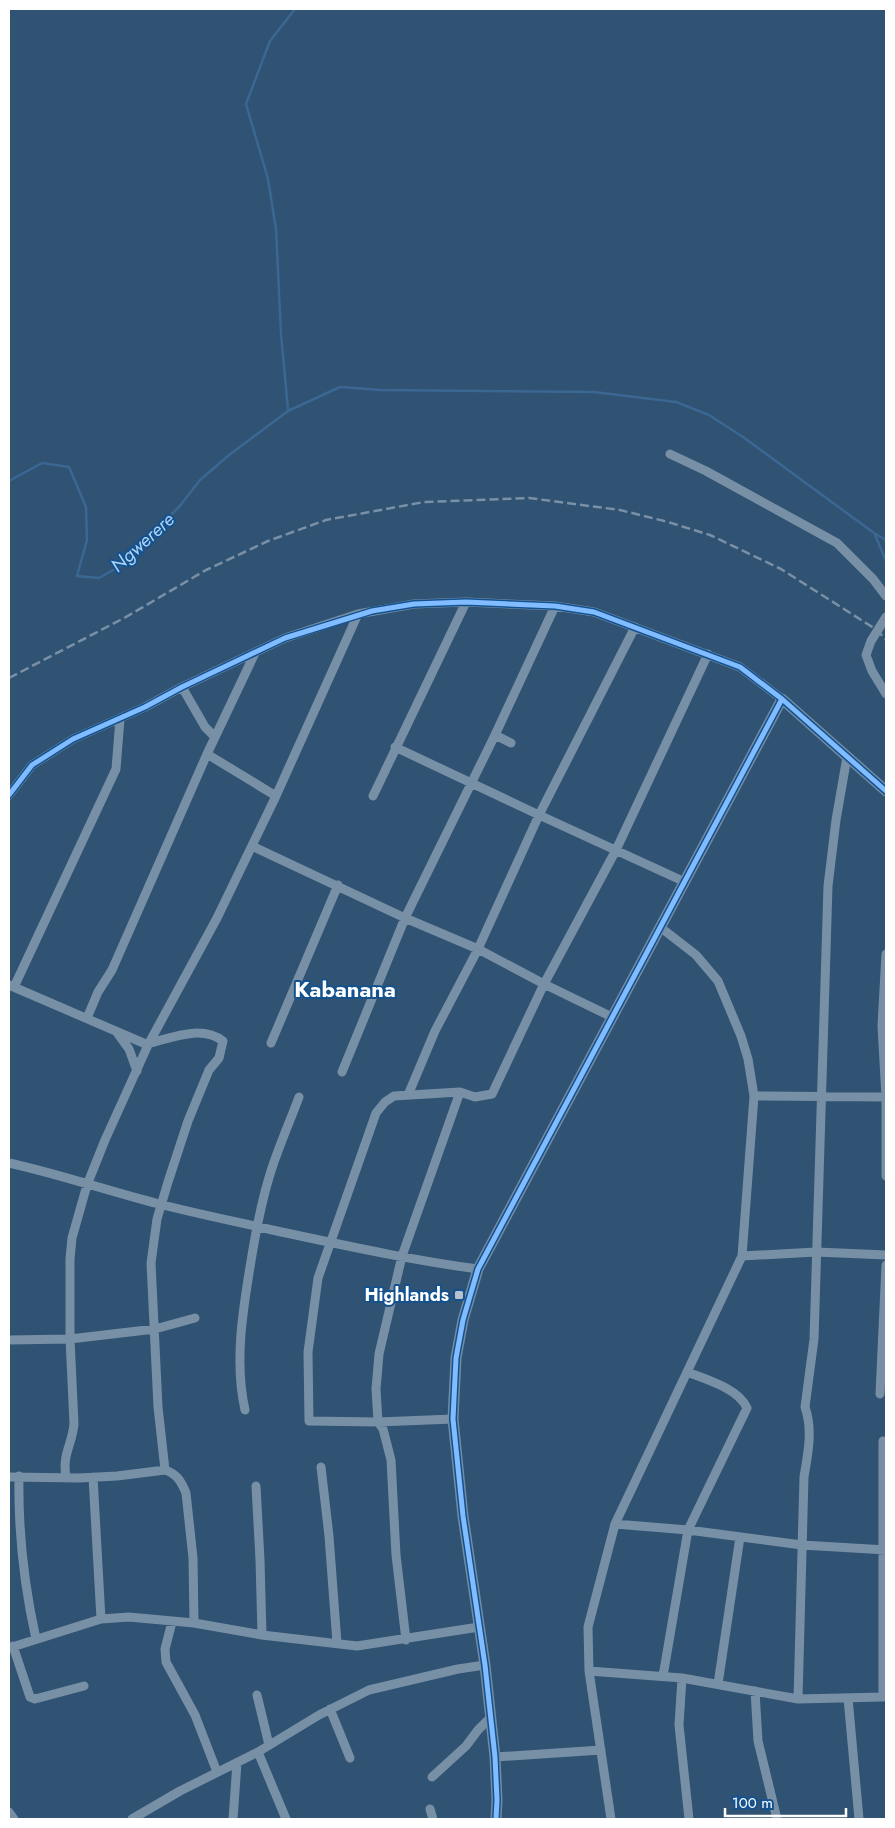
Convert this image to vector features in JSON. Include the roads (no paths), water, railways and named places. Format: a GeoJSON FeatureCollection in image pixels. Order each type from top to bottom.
{"type":"FeatureCollection","features":[{"type":"Feature","properties":{"kind":"street"},"geometry":{"type":"LineString","coordinates":[[670,454],[706,471],[837,543],[874,579],[886,596]]}},
{"type":"Feature","properties":{"kind":"street"},"geometry":{"type":"LineString","coordinates":[[373,796],[466,602]]}},
{"type":"Feature","properties":{"kind":"street"},"geometry":{"type":"LineString","coordinates":[[9,795],[32,765],[73,739],[120,719],[182,687],[286,638],[358,614],[414,604],[466,602],[555,606],[594,612],[740,667],[782,699],[886,791]]}},
{"type":"Feature","properties":{"kind":"street"},"geometry":{"type":"LineString","coordinates":[[342,1072],[405,918],[495,735],[555,606]]}},
{"type":"Feature","properties":{"kind":"street"},"geometry":{"type":"LineString","coordinates":[[66,1477],[64,1459],[73,1437],[74,1424],[70,1339],[70,1259],[72,1238],[87,1185],[105,1140],[149,1044],[217,918],[252,846],[358,614]]}},
{"type":"Feature","properties":{"kind":"street"},"geometry":{"type":"LineString","coordinates":[[886,617],[877,630],[866,655],[872,671],[886,694]]}},
{"type":"Feature","properties":{"kind":"street"},"geometry":{"type":"LineString","coordinates":[[408,1095],[436,1031],[478,949],[539,815],[635,627]]}},
{"type":"Feature","properties":{"kind":"street"},"geometry":{"type":"LineString","coordinates":[[87,1018],[98,992],[112,970],[207,754],[255,653]]}},
{"type":"Feature","properties":{"kind":"street"},"geometry":{"type":"LineString","coordinates":[[453,1419],[378,1422],[309,1421],[308,1352],[318,1278],[330,1242],[376,1113],[385,1102],[394,1096],[460,1092],[475,1097],[492,1094],[544,984],[616,850],[708,654]]}},
{"type":"Feature","properties":{"kind":"street"},"geometry":{"type":"LineString","coordinates":[[182,687],[205,727],[215,737]]}},
{"type":"Feature","properties":{"kind":"street"},"geometry":{"type":"LineString","coordinates":[[496,1819],[495,1757],[485,1665],[463,1516],[453,1419],[456,1358],[463,1320],[478,1269],[782,699]]}},
{"type":"Feature","properties":{"kind":"street"},"geometry":{"type":"LineString","coordinates":[[120,719],[116,769],[11,986],[87,1018],[118,1034],[149,1044],[202,1032],[215,1035],[223,1041],[219,1058],[209,1070],[188,1121],[157,1219],[151,1263],[158,1407],[165,1470]]}},
{"type":"Feature","properties":{"kind":"street"},"geometry":{"type":"LineString","coordinates":[[495,735],[511,743]]}},
{"type":"Feature","properties":{"kind":"street"},"geometry":{"type":"LineString","coordinates":[[395,747],[686,882]]}},
{"type":"Feature","properties":{"kind":"street"},"geometry":{"type":"LineString","coordinates":[[207,754],[276,796]]}},
{"type":"Feature","properties":{"kind":"street"},"geometry":{"type":"LineString","coordinates":[[798,1699],[804,1477],[810,1440],[809,1417],[806,1407],[814,1339],[828,886],[836,820],[847,757]]}},
{"type":"Feature","properties":{"kind":"street"},"geometry":{"type":"LineString","coordinates":[[252,846],[405,918],[478,949],[612,1017]]}},
{"type":"Feature","properties":{"kind":"street"},"geometry":{"type":"LineString","coordinates":[[271,1043],[338,886]]}},
{"type":"Feature","properties":{"kind":"street"},"geometry":{"type":"LineString","coordinates":[[611,1819],[589,1671],[588,1627],[615,1524],[742,1256],[754,1096],[748,1059],[741,1036],[718,981],[696,955],[660,927]]}},
{"type":"Feature","properties":{"kind":"street"},"geometry":{"type":"LineString","coordinates":[[886,954],[882,1026],[886,1097],[886,1176]]}},
{"type":"Feature","properties":{"kind":"street"},"geometry":{"type":"LineString","coordinates":[[118,1034],[132,1055],[137,1071]]}},
{"type":"Feature","properties":{"kind":"street"},"geometry":{"type":"LineString","coordinates":[[406,1640],[396,1554],[391,1460],[383,1429],[378,1422],[376,1389],[379,1354],[402,1256],[460,1092]]}},
{"type":"Feature","properties":{"kind":"street"},"geometry":{"type":"LineString","coordinates":[[754,1096],[886,1097]]}},
{"type":"Feature","properties":{"kind":"street"},"geometry":{"type":"LineString","coordinates":[[245,1410],[242,1398],[242,1317],[257,1226],[272,1168],[300,1097]]}},
{"type":"Feature","properties":{"kind":"street"},"geometry":{"type":"LineString","coordinates":[[9,1163],[44,1170],[87,1185],[161,1205],[330,1242],[478,1269]]}},
{"type":"Feature","properties":{"kind":"street"},"geometry":{"type":"LineString","coordinates":[[742,1256],[816,1252],[886,1255]]}},
{"type":"Feature","properties":{"kind":"street"},"geometry":{"type":"LineString","coordinates":[[880,1394],[886,1265]]}},
{"type":"Feature","properties":{"kind":"street"},"geometry":{"type":"LineString","coordinates":[[9,1340],[70,1339],[155,1329],[195,1318]]}},
{"type":"Feature","properties":{"kind":"street"},"geometry":{"type":"LineString","coordinates":[[663,1676],[688,1530],[747,1408],[744,1401],[738,1395],[705,1378],[687,1372]]}},
{"type":"Feature","properties":{"kind":"street"},"geometry":{"type":"LineString","coordinates":[[589,1671],[682,1678],[798,1699],[885,1697],[883,1441]]}},
{"type":"Feature","properties":{"kind":"street"},"geometry":{"type":"LineString","coordinates":[[321,1467],[337,1642]]}},
{"type":"Feature","properties":{"kind":"street"},"geometry":{"type":"LineString","coordinates":[[9,1476],[93,1477],[165,1470],[175,1474],[186,1493],[193,1558],[194,1623]]}},
{"type":"Feature","properties":{"kind":"street"},"geometry":{"type":"LineString","coordinates":[[18,1476],[24,1570],[36,1639]]}},
{"type":"Feature","properties":{"kind":"street"},"geometry":{"type":"LineString","coordinates":[[93,1477],[101,1619]]}},
{"type":"Feature","properties":{"kind":"street"},"geometry":{"type":"LineString","coordinates":[[256,1486],[262,1635]]}},
{"type":"Feature","properties":{"kind":"street"},"geometry":{"type":"LineString","coordinates":[[615,1524],[688,1530],[802,1545],[884,1550]]}},
{"type":"Feature","properties":{"kind":"street"},"geometry":{"type":"LineString","coordinates":[[718,1684],[740,1537]]}},
{"type":"Feature","properties":{"kind":"street"},"geometry":{"type":"LineString","coordinates":[[84,1686],[35,1700],[30,1697],[11,1647],[101,1619],[129,1617],[194,1623],[262,1635],[337,1642],[357,1646],[406,1640],[478,1627]]}},
{"type":"Feature","properties":{"kind":"street"},"geometry":{"type":"LineString","coordinates":[[172,1622],[165,1649],[166,1662],[194,1715],[217,1772]]}},
{"type":"Feature","properties":{"kind":"street"},"geometry":{"type":"LineString","coordinates":[[132,1819],[180,1791],[258,1752],[330,1709],[369,1690],[458,1669],[485,1665]]}},
{"type":"Feature","properties":{"kind":"street"},"geometry":{"type":"LineString","coordinates":[[682,1678],[679,1725],[689,1819]]}},
{"type":"Feature","properties":{"kind":"street"},"geometry":{"type":"LineString","coordinates":[[756,1691],[758,1741],[777,1819]]}},
{"type":"Feature","properties":{"kind":"street"},"geometry":{"type":"LineString","coordinates":[[257,1694],[269,1745]]}},
{"type":"Feature","properties":{"kind":"street"},"geometry":{"type":"LineString","coordinates":[[848,1698],[859,1819]]}},
{"type":"Feature","properties":{"kind":"street"},"geometry":{"type":"LineString","coordinates":[[330,1709],[350,1758]]}},
{"type":"Feature","properties":{"kind":"street"},"geometry":{"type":"LineString","coordinates":[[432,1777],[466,1746],[490,1718]]}},
{"type":"Feature","properties":{"kind":"street"},"geometry":{"type":"LineString","coordinates":[[495,1757],[601,1750]]}},
{"type":"Feature","properties":{"kind":"street"},"geometry":{"type":"LineString","coordinates":[[258,1752],[286,1819]]}},
{"type":"Feature","properties":{"kind":"street"},"geometry":{"type":"LineString","coordinates":[[233,1819],[237,1763]]}},
{"type":"Feature","properties":{"kind":"street"},"geometry":{"type":"LineString","coordinates":[[430,1809],[434,1819]]}},
{"type":"Feature","properties":{"kind":"street"},"geometry":{"type":"LineString","coordinates":[[9,1812],[14,1819]]}},
{"type":"Feature","properties":{"kind":"waterway"},"geometry":{"type":"LineString","coordinates":[[288,410],[281,334],[276,229],[268,179],[246,104],[270,41],[295,9]]}},
{"type":"Feature","properties":{"kind":"waterway","name":"Ngwerere"},"geometry":{"type":"LineString","coordinates":[[9,481],[42,463],[69,467],[86,507],[87,540],[77,576],[99,578],[122,565],[179,507],[200,480],[229,455],[288,411],[340,387],[381,390],[594,392],[676,402],[709,415],[743,437],[886,540]]}},
{"type":"Feature","properties":{"kind":"waterway"},"geometry":{"type":"LineString","coordinates":[[875,535],[886,561]]}},
{"type":"Feature","properties":{"kind":"railway"},"geometry":{"type":"LineString","coordinates":[[9,678],[126,617],[206,570],[268,541],[326,520],[424,502],[529,498],[620,510],[668,522],[710,535],[781,569],[877,630],[886,640]]}},
{"type":"Feature","properties":{"kind":"place","name":"Highlands"},"geometry":{"type":"Point","coordinates":[459,1295]}},
{"type":"Feature","properties":{"kind":"district","name":"Kabanana"},"geometry":{"type":"Point","coordinates":[345,989]}}]}
